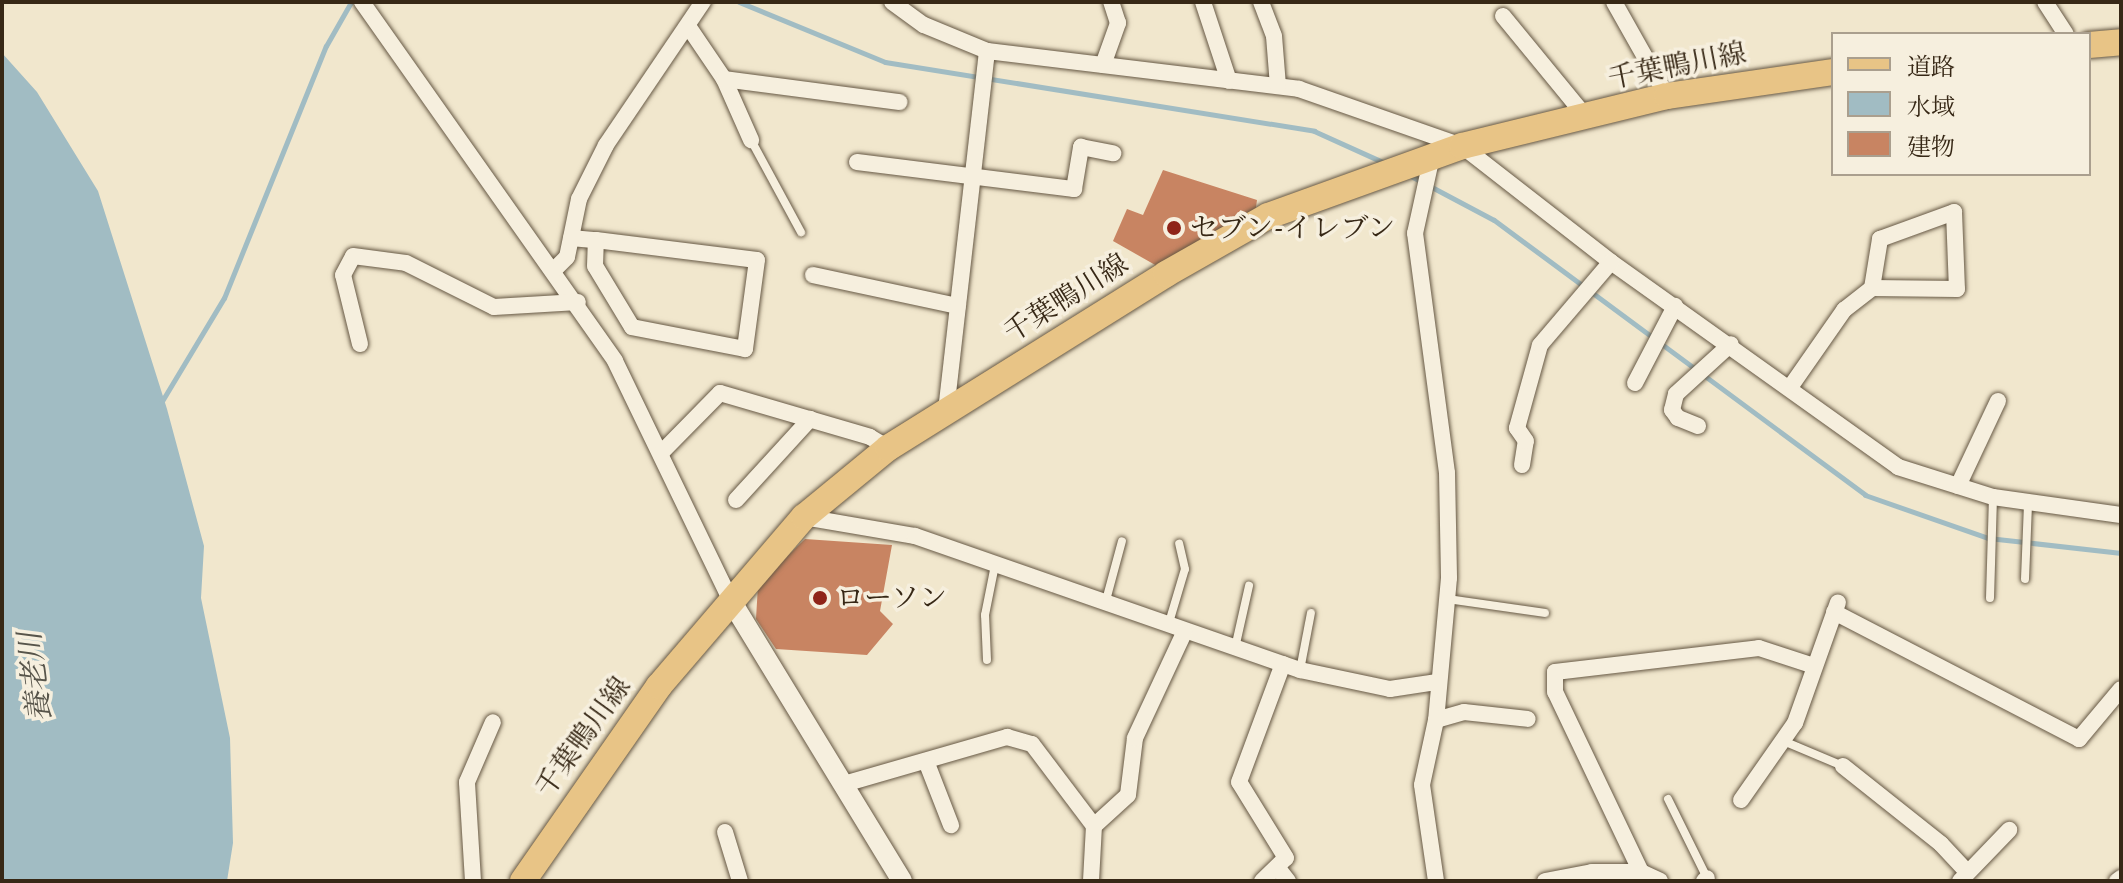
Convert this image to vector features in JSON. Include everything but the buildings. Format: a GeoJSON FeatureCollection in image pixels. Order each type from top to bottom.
{"type":"FeatureCollection","features":[{"type":"Feature","properties":{"kind":"main road"},"geometry":{"type":"LineString","coordinates":[[2091,45],[2121,42]]}},
{"type":"Feature","properties":{"kind":"main road","name":"千葉鴨川線"},"geometry":{"type":"LineString","coordinates":[[524,881],[563,817],[730,599],[804,517],[888,448],[946,411],[1268,216],[1462,146],[1667,96],[1831,72]]}},
{"type":"Feature","properties":{"kind":"street"},"geometry":{"type":"LineString","coordinates":[[362,2],[578,302],[661,453],[730,599],[902,881]]}},
{"type":"Feature","properties":{"kind":"street"},"geometry":{"type":"LineString","coordinates":[[555,269],[567,257],[579,199],[606,145],[703,2]]}},
{"type":"Feature","properties":{"kind":"street"},"geometry":{"type":"LineString","coordinates":[[1103,65],[1118,23],[1111,2]]}},
{"type":"Feature","properties":{"kind":"street"},"geometry":{"type":"LineString","coordinates":[[1203,2],[1229,81]]}},
{"type":"Feature","properties":{"kind":"street"},"geometry":{"type":"LineString","coordinates":[[1261,2],[1274,36],[1278,86]]}},
{"type":"Feature","properties":{"kind":"street"},"geometry":{"type":"LineString","coordinates":[[1614,2],[1667,96]]}},
{"type":"Feature","properties":{"kind":"street"},"geometry":{"type":"LineString","coordinates":[[2045,2],[2065,32]]}},
{"type":"Feature","properties":{"kind":"street"},"geometry":{"type":"LineString","coordinates":[[899,4],[987,51],[1278,86],[1462,146],[1611,262],[1791,386],[1898,467],[1993,497],[2121,515]]}},
{"type":"Feature","properties":{"kind":"street"},"geometry":{"type":"LineString","coordinates":[[1503,16],[1586,117]]}},
{"type":"Feature","properties":{"kind":"street"},"geometry":{"type":"LineString","coordinates":[[688,26],[724,79],[751,140]]}},
{"type":"Feature","properties":{"kind":"street"},"geometry":{"type":"LineString","coordinates":[[946,411],[987,51]]}},
{"type":"Feature","properties":{"kind":"street"},"geometry":{"type":"LineString","coordinates":[[724,79],[899,102]]}},
{"type":"Feature","properties":{"kind":"street"},"geometry":{"type":"LineString","coordinates":[[857,162],[1074,189],[1081,147],[1113,153]]}},
{"type":"Feature","properties":{"kind":"street"},"geometry":{"type":"LineString","coordinates":[[1432,156],[1415,233],[1447,473],[1447,599],[1437,682],[1436,720],[1422,785],[1436,881]]}},
{"type":"Feature","properties":{"kind":"street"},"geometry":{"type":"LineString","coordinates":[[1791,386],[1844,310],[1872,288],[1957,289],[1954,212],[1880,239],[1872,288]]}},
{"type":"Feature","properties":{"kind":"street"},"geometry":{"type":"LineString","coordinates":[[571,238],[596,240],[757,260],[745,349],[632,327],[595,266],[596,240]]}},
{"type":"Feature","properties":{"kind":"street"},"geometry":{"type":"LineString","coordinates":[[360,344],[343,275],[353,256],[406,263],[494,307],[578,302]]}},
{"type":"Feature","properties":{"kind":"street"},"geometry":{"type":"LineString","coordinates":[[1522,465],[1526,441],[1517,428],[1540,345],[1611,262]]}},
{"type":"Feature","properties":{"kind":"street"},"geometry":{"type":"LineString","coordinates":[[813,275],[958,306]]}},
{"type":"Feature","properties":{"kind":"street"},"geometry":{"type":"LineString","coordinates":[[1635,383],[1675,306]]}},
{"type":"Feature","properties":{"kind":"street"},"geometry":{"type":"LineString","coordinates":[[1698,426],[1678,418],[1672,410],[1676,394],[1731,344]]}},
{"type":"Feature","properties":{"kind":"street"},"geometry":{"type":"LineString","coordinates":[[661,453],[720,393],[810,419],[888,448]]}},
{"type":"Feature","properties":{"kind":"street"},"geometry":{"type":"LineString","coordinates":[[1958,486],[1998,401]]}},
{"type":"Feature","properties":{"kind":"street"},"geometry":{"type":"LineString","coordinates":[[736,500],[810,419]]}},
{"type":"Feature","properties":{"kind":"street"},"geometry":{"type":"LineString","coordinates":[[804,517],[915,536],[1184,633],[1300,670],[1390,689],[1437,682]]}},
{"type":"Feature","properties":{"kind":"street"},"geometry":{"type":"LineString","coordinates":[[1741,800],[1780,739],[1795,723],[1836,607],[2079,739],[2121,689]]}},
{"type":"Feature","properties":{"kind":"street"},"geometry":{"type":"LineString","coordinates":[[1094,826],[1128,795],[1135,738],[1184,633]]}},
{"type":"Feature","properties":{"kind":"street"},"geometry":{"type":"LineString","coordinates":[[1641,872],[1555,692],[1555,672],[1759,648],[1814,666]]}},
{"type":"Feature","properties":{"kind":"street"},"geometry":{"type":"LineString","coordinates":[[1262,881],[1286,858],[1239,782],[1283,664]]}},
{"type":"Feature","properties":{"kind":"street"},"geometry":{"type":"LineString","coordinates":[[1436,720],[1464,712],[1528,719]]}},
{"type":"Feature","properties":{"kind":"street"},"geometry":{"type":"LineString","coordinates":[[473,881],[467,782],[493,722]]}},
{"type":"Feature","properties":{"kind":"street"},"geometry":{"type":"LineString","coordinates":[[844,784],[1000,738],[1032,744],[1094,826],[1091,881]]}},
{"type":"Feature","properties":{"kind":"street"},"geometry":{"type":"LineString","coordinates":[[926,761],[951,825]]}},
{"type":"Feature","properties":{"kind":"street"},"geometry":{"type":"LineString","coordinates":[[1843,766],[1941,844],[1963,876],[2009,830]]}},
{"type":"Feature","properties":{"kind":"street"},"geometry":{"type":"LineString","coordinates":[[725,832],[740,881]]}},
{"type":"Feature","properties":{"kind":"street"},"geometry":{"type":"LineString","coordinates":[[1277,867],[1288,881]]}},
{"type":"Feature","properties":{"kind":"street"},"geometry":{"type":"LineString","coordinates":[[1545,881],[1641,872],[1660,881]]}},
{"type":"Feature","properties":{"kind":"lane"},"geometry":{"type":"LineString","coordinates":[[751,140],[801,232]]}},
{"type":"Feature","properties":{"kind":"lane"},"geometry":{"type":"LineString","coordinates":[[1990,598],[1993,497]]}},
{"type":"Feature","properties":{"kind":"lane"},"geometry":{"type":"LineString","coordinates":[[2025,579],[2028,504]]}},
{"type":"Feature","properties":{"kind":"lane"},"geometry":{"type":"LineString","coordinates":[[1105,605],[1122,541]]}},
{"type":"Feature","properties":{"kind":"lane"},"geometry":{"type":"LineString","coordinates":[[1167,627],[1185,569],[1179,544]]}},
{"type":"Feature","properties":{"kind":"lane"},"geometry":{"type":"LineString","coordinates":[[987,660],[985,615],[995,565]]}},
{"type":"Feature","properties":{"kind":"lane"},"geometry":{"type":"LineString","coordinates":[[1234,649],[1249,586]]}},
{"type":"Feature","properties":{"kind":"lane"},"geometry":{"type":"LineString","coordinates":[[1447,599],[1545,613]]}},
{"type":"Feature","properties":{"kind":"lane"},"geometry":{"type":"LineString","coordinates":[[1300,670],[1311,613]]}},
{"type":"Feature","properties":{"kind":"lane"},"geometry":{"type":"LineString","coordinates":[[1780,739],[1843,766]]}},
{"type":"Feature","properties":{"kind":"lane"},"geometry":{"type":"LineString","coordinates":[[1668,799],[1705,879]]}},
{"type":"Feature","properties":{"kind":"water","name":"養老川"},"geometry":{"type":"Polygon","coordinates":[[[2,53],[37,92],[98,191],[167,409],[204,546],[201,598],[230,738],[233,843],[227,881],[2,881],[2,53]]]}},
{"type":"Feature","properties":{"kind":"waterway"},"geometry":{"type":"LineString","coordinates":[[162,401],[224,298],[326,46],[351,2]]}},
{"type":"Feature","properties":{"kind":"waterway"},"geometry":{"type":"LineString","coordinates":[[739,2],[885,62],[1314,131],[1385,163]]}},
{"type":"Feature","properties":{"kind":"waterway"},"geometry":{"type":"LineString","coordinates":[[1409,175],[1494,220],[1865,495],[1988,538],[2121,553]]}},
{"type":"Feature","properties":{"kind":"place","name":"セブン-イレブン"},"geometry":{"type":"Point","coordinates":[1174,228]}},
{"type":"Feature","properties":{"kind":"place","name":"ローソン"},"geometry":{"type":"Point","coordinates":[820,598]}}]}
